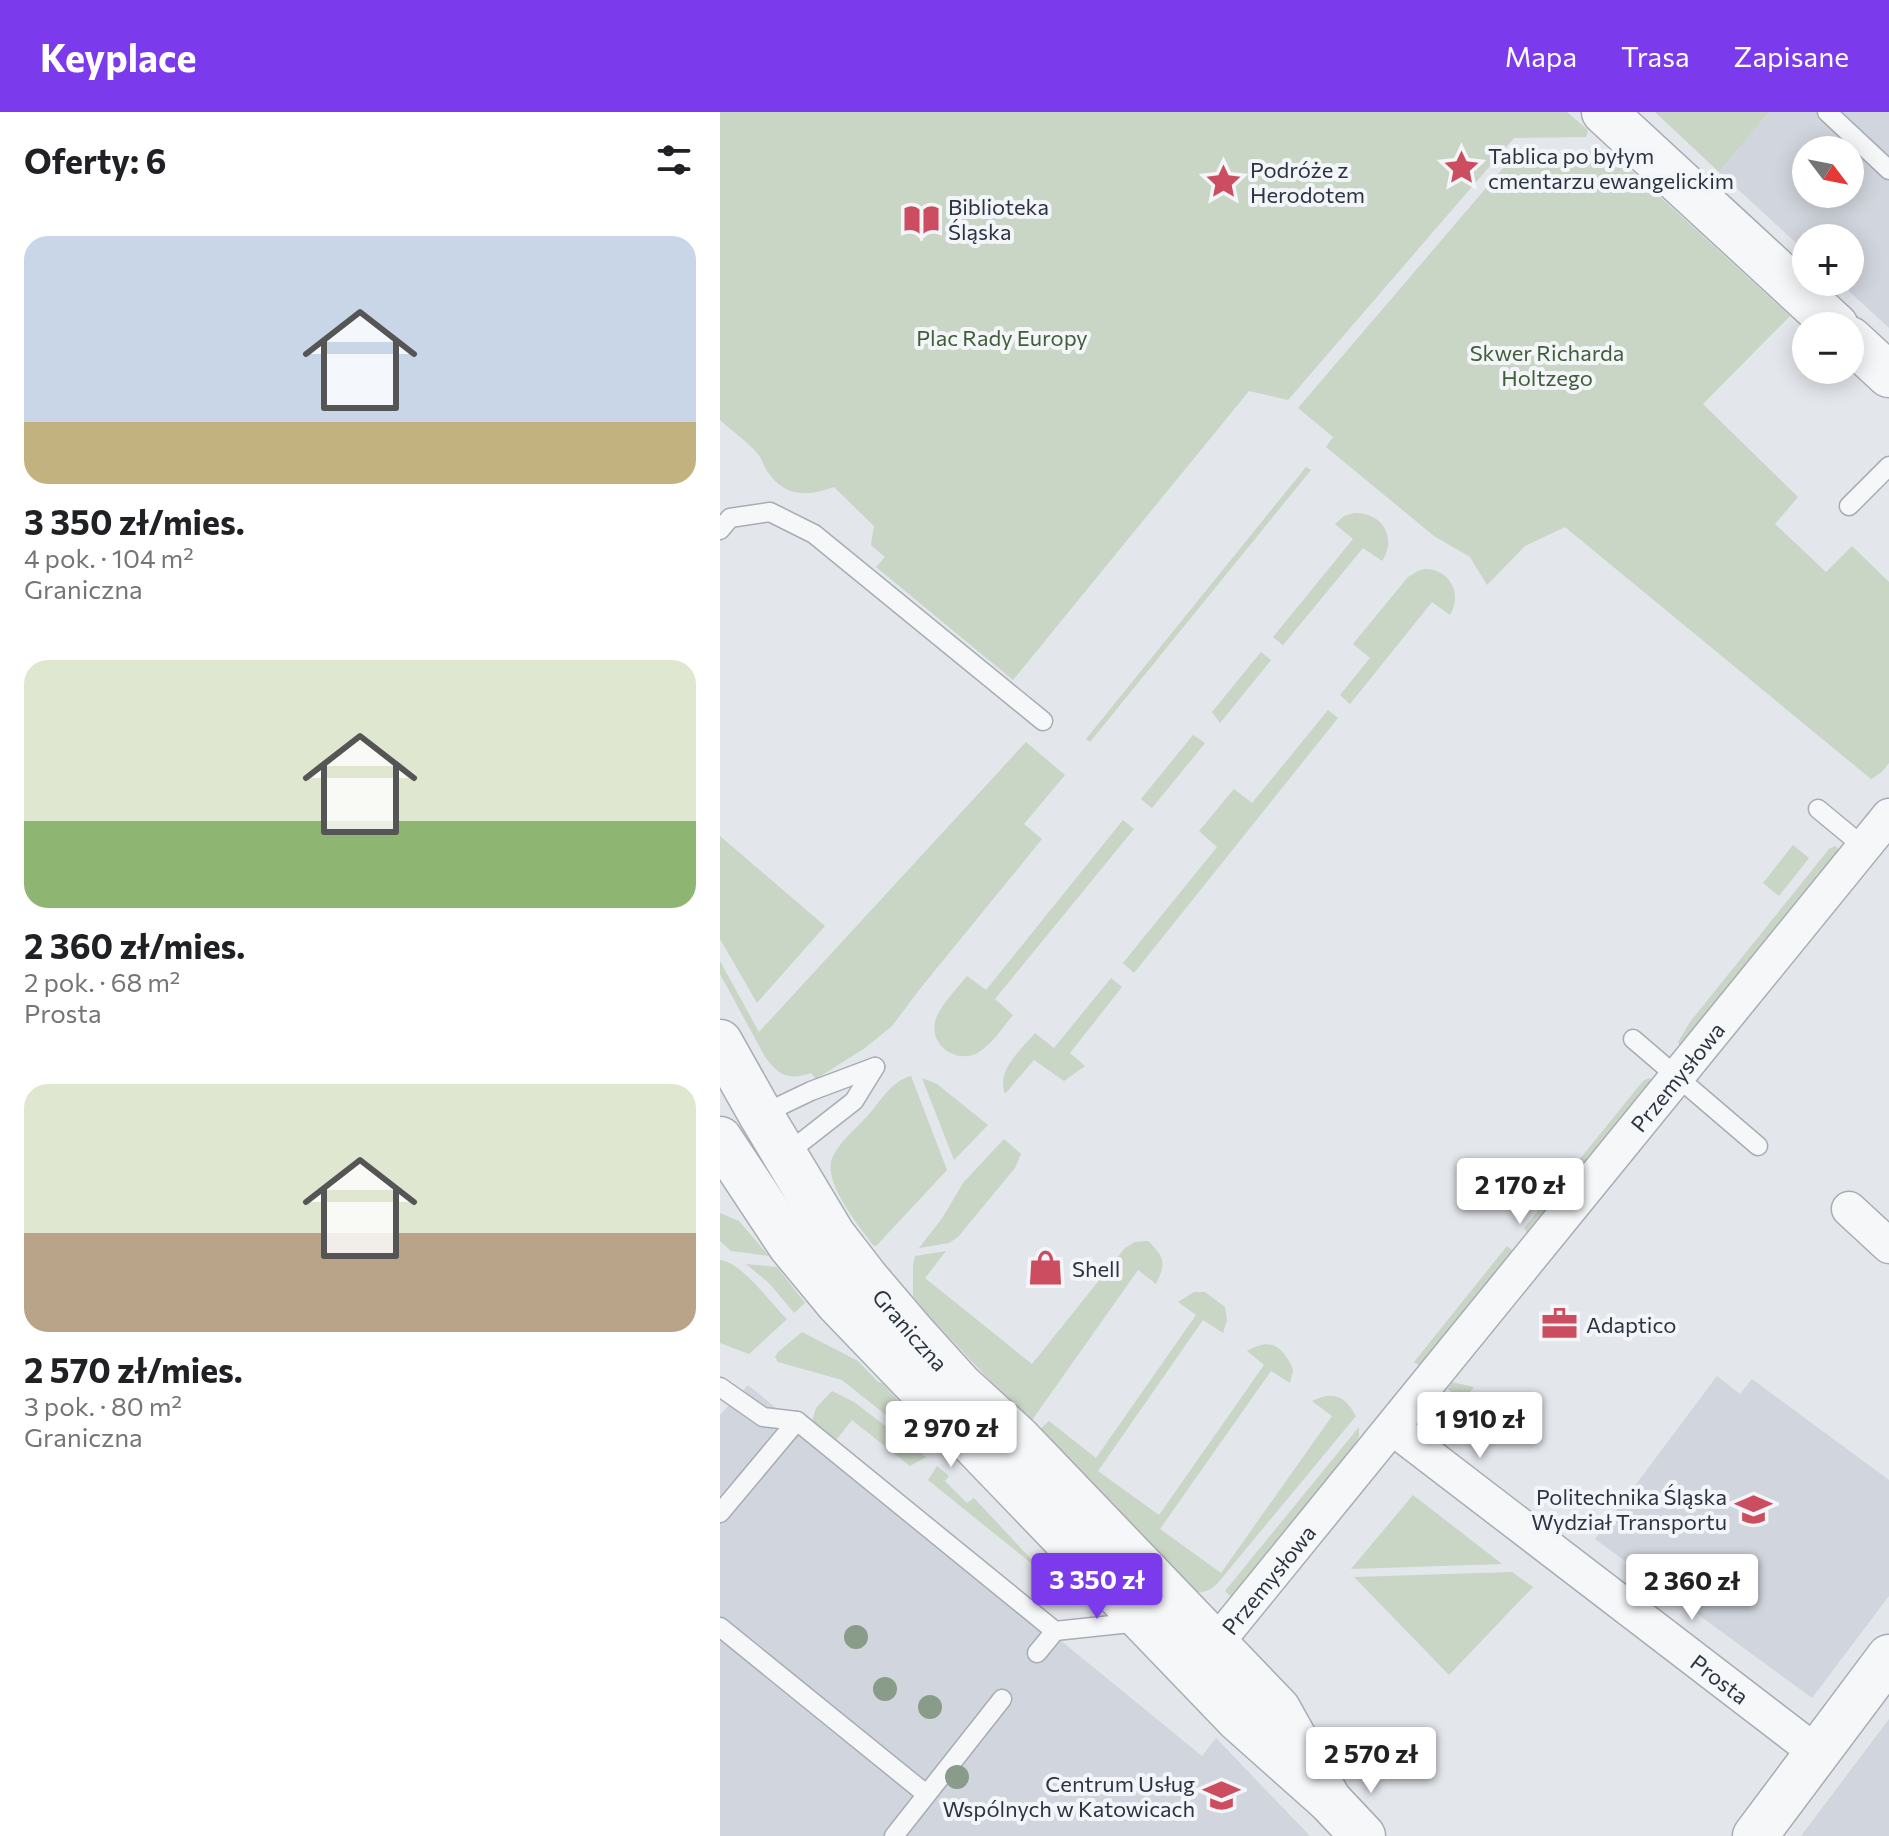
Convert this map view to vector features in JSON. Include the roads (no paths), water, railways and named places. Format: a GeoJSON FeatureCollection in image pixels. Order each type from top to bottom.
{"type":"FeatureCollection","features":[{"type":"Feature","properties":{"kind":"street"},"geometry":{"type":"LineString","coordinates":[[1604,112],[1821,312]]}},
{"type":"Feature","properties":{"kind":"street"},"geometry":{"type":"LineString","coordinates":[[1864,352],[1889,375]]}},
{"type":"Feature","properties":{"kind":"street","name":"Przemysłowa"},"geometry":{"type":"LineString","coordinates":[[1205,1658],[1889,816]]}},
{"type":"Feature","properties":{"kind":"street","name":"Graniczna"},"geometry":{"type":"LineString","coordinates":[[720,1042],[833,1235],[867,1279],[960,1385],[1018,1438],[1205,1658],[1238,1719],[1329,1800],[1363,1836]]}},
{"type":"Feature","properties":{"kind":"street"},"geometry":{"type":"LineString","coordinates":[[725,1157],[761,1115]]}},
{"type":"Feature","properties":{"kind":"street"},"geometry":{"type":"LineString","coordinates":[[725,1157],[785,1155]]}},
{"type":"Feature","properties":{"kind":"street","name":"Graniczna"},"geometry":{"type":"LineString","coordinates":[[725,1157],[790,1245],[838,1303],[1146,1622],[1205,1658]]}},
{"type":"Feature","properties":{"kind":"street"},"geometry":{"type":"LineString","coordinates":[[1849,1209],[1889,1246]]}},
{"type":"Feature","properties":{"kind":"street","name":"Prosta"},"geometry":{"type":"LineString","coordinates":[[1393,1428],[1817,1753]]}},
{"type":"Feature","properties":{"kind":"street"},"geometry":{"type":"LineString","coordinates":[[1755,1836],[1889,1657]]}},
{"type":"Feature","properties":{"kind":"lane"},"geometry":{"type":"LineString","coordinates":[[1827,112],[1889,170]]}},
{"type":"Feature","properties":{"kind":"lane"},"geometry":{"type":"LineString","coordinates":[[1849,506],[1889,466]]}},
{"type":"Feature","properties":{"kind":"lane"},"geometry":{"type":"LineString","coordinates":[[720,530],[730,518],[770,512],[814,534],[1043,721]]}},
{"type":"Feature","properties":{"kind":"lane"},"geometry":{"type":"LineString","coordinates":[[1818,809],[1864,847]]}},
{"type":"Feature","properties":{"kind":"lane"},"geometry":{"type":"LineString","coordinates":[[1633,1039],[1758,1146]]}},
{"type":"Feature","properties":{"kind":"lane"},"geometry":{"type":"LineString","coordinates":[[761,1115],[811,1091],[875,1067],[854,1101],[785,1155]]}},
{"type":"Feature","properties":{"kind":"lane"},"geometry":{"type":"LineString","coordinates":[[720,1387],[763,1417],[797,1421],[1055,1631],[1146,1622]]}},
{"type":"Feature","properties":{"kind":"lane"},"geometry":{"type":"LineString","coordinates":[[720,1513],[797,1421]]}},
{"type":"Feature","properties":{"kind":"lane"},"geometry":{"type":"LineString","coordinates":[[720,1627],[926,1794]]}},
{"type":"Feature","properties":{"kind":"lane"},"geometry":{"type":"LineString","coordinates":[[1037,1653],[1055,1631]]}},
{"type":"Feature","properties":{"kind":"lane"},"geometry":{"type":"LineString","coordinates":[[894,1836],[1002,1699]]}},
{"type":"Feature","properties":{"kind":"place","name":"Tablica po byłym cmentarzu ewangelickim"},"geometry":{"type":"Point","coordinates":[1462,168]}},
{"type":"Feature","properties":{"kind":"place","name":"Podróże z Herodotem"},"geometry":{"type":"Point","coordinates":[1224,182]}},
{"type":"Feature","properties":{"kind":"place","name":"Biblioteka Śląska"},"geometry":{"type":"Point","coordinates":[922,219]}},
{"type":"Feature","properties":{"kind":"place","name":"Shell"},"geometry":{"type":"Point","coordinates":[1046,1268]}},
{"type":"Feature","properties":{"kind":"place","name":"Adaptico"},"geometry":{"type":"Point","coordinates":[1560,1324]}},
{"type":"Feature","properties":{"kind":"place","name":"Politechnika Śląska Wydział Transportu"},"geometry":{"type":"Point","coordinates":[1753,1509]}},
{"type":"Feature","properties":{"kind":"place","name":"Centrum Usług Wspólnych w Katowicach"},"geometry":{"type":"Point","coordinates":[1221,1796]}},
{"type":"Feature","properties":{"kind":"park label","name":"Plac Rady Europy"},"geometry":{"type":"Point","coordinates":[1002,337]}},
{"type":"Feature","properties":{"kind":"park label","name":"Skwer Richarda Holtzego"},"geometry":{"type":"Point","coordinates":[1547,364]}}]}
